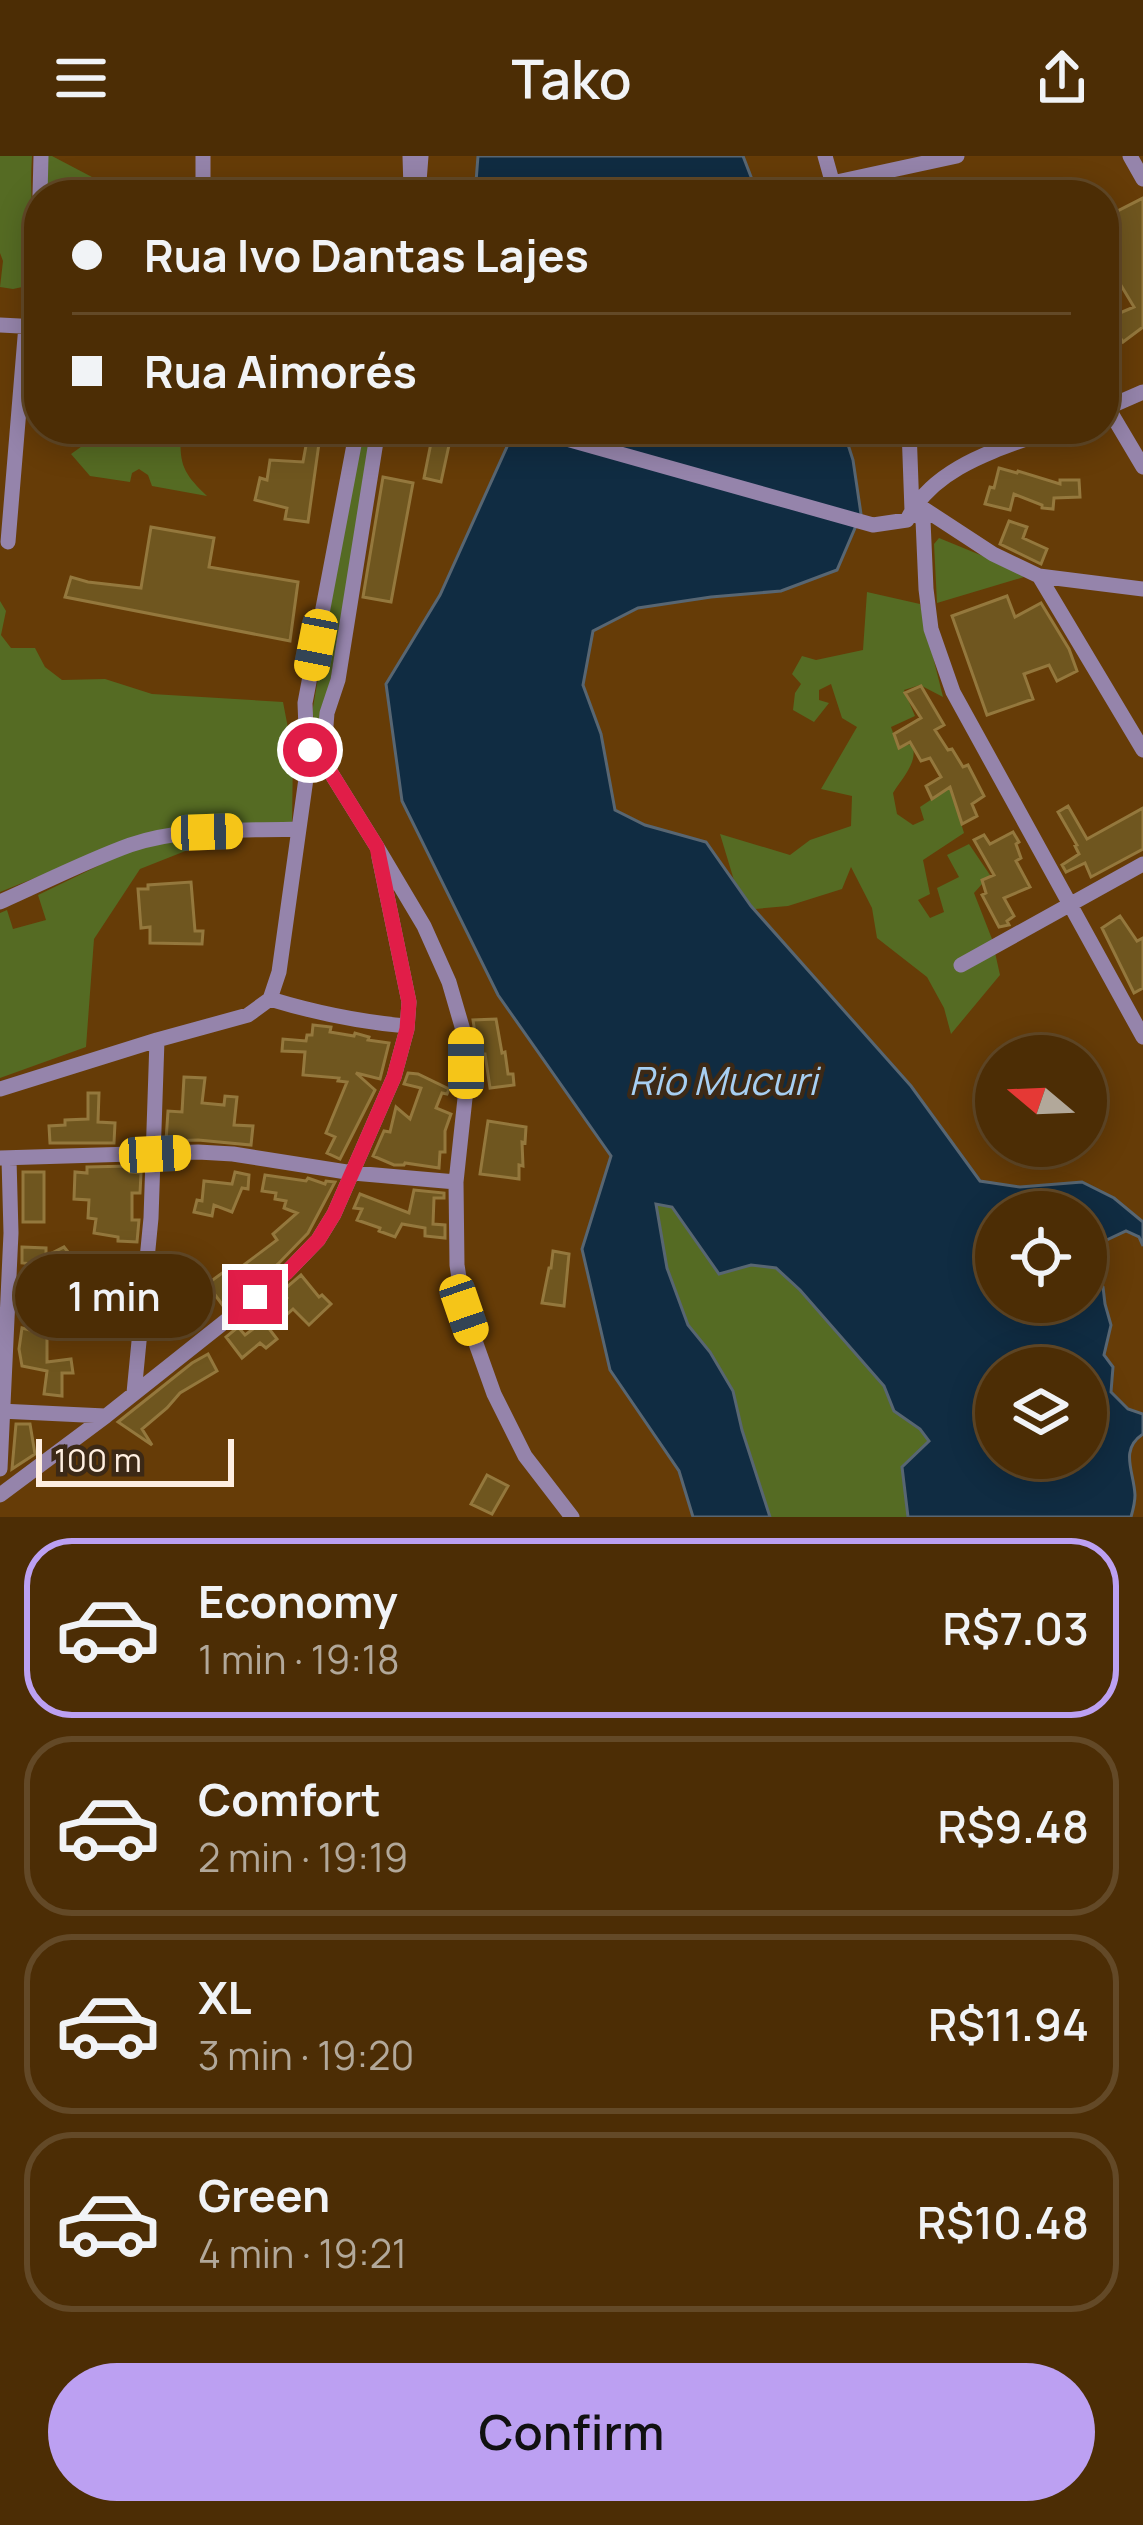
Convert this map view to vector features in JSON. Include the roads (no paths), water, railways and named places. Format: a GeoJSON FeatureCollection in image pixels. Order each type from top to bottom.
{"type":"FeatureCollection","features":[{"type":"Feature","properties":{"kind":"street"},"geometry":{"type":"LineString","coordinates":[[864,180],[956,156]]}},
{"type":"Feature","properties":{"kind":"street"},"geometry":{"type":"LineString","coordinates":[[1130,156],[1143,179]]}},
{"type":"Feature","properties":{"kind":"street"},"geometry":{"type":"LineString","coordinates":[[8,542],[24,404]]}},
{"type":"Feature","properties":{"kind":"street"},"geometry":{"type":"LineString","coordinates":[[1119,429],[1143,466]]}},
{"type":"Feature","properties":{"kind":"street"},"geometry":{"type":"LineString","coordinates":[[0,1089],[248,1015],[270,999],[279,972],[310,750],[305,703],[354,444]]}},
{"type":"Feature","properties":{"kind":"street"},"geometry":{"type":"LineString","coordinates":[[326,765],[324,732],[338,680],[376,444]]}},
{"type":"Feature","properties":{"kind":"street"},"geometry":{"type":"LineString","coordinates":[[584,444],[873,525],[908,520],[941,479],[1017,444]]}},
{"type":"Feature","properties":{"kind":"street"},"geometry":{"type":"LineString","coordinates":[[910,444],[915,508],[923,520],[932,629],[953,692],[1143,1037]]}},
{"type":"Feature","properties":{"kind":"street"},"geometry":{"type":"LineString","coordinates":[[915,508],[1039,576],[1143,589]]}},
{"type":"Feature","properties":{"kind":"street"},"geometry":{"type":"LineString","coordinates":[[1039,576],[1143,750]]}},
{"type":"Feature","properties":{"kind":"street"},"geometry":{"type":"LineString","coordinates":[[310,750],[324,732]]}},
{"type":"Feature","properties":{"kind":"street"},"geometry":{"type":"LineString","coordinates":[[310,750],[326,765],[377,847],[424,926],[449,982],[466,1037],[456,1182],[457,1265],[464,1310],[494,1394],[525,1456],[572,1517]]}},
{"type":"Feature","properties":{"kind":"street"},"geometry":{"type":"LineString","coordinates":[[0,902],[131,845],[191,833],[298,829]]}},
{"type":"Feature","properties":{"kind":"street"},"geometry":{"type":"LineString","coordinates":[[0,1495],[286,1273],[318,1240],[334,1214],[394,1077],[407,1026],[409,1002],[377,847]]}},
{"type":"Feature","properties":{"kind":"street"},"geometry":{"type":"LineString","coordinates":[[962,965],[1143,863]]}},
{"type":"Feature","properties":{"kind":"street"},"geometry":{"type":"LineString","coordinates":[[270,999],[343,1018],[407,1026]]}},
{"type":"Feature","properties":{"kind":"street"},"geometry":{"type":"LineString","coordinates":[[134,1393],[155,1154],[157,1040]]}},
{"type":"Feature","properties":{"kind":"street"},"geometry":{"type":"LineString","coordinates":[[0,1469],[11,1233],[4,1159],[198,1152],[456,1182]]}},
{"type":"Feature","properties":{"kind":"street"},"geometry":{"type":"LineString","coordinates":[[2,1411],[106,1416]]}},
{"type":"Feature","properties":{"kind":"water"},"geometry":{"type":"Polygon","coordinates":[[[478,156],[743,156],[752,180],[476,180],[478,156]]]}},
{"type":"Feature","properties":{"kind":"water","name":"Rio Mucuri"},"geometry":{"type":"Polygon","coordinates":[[[508,444],[848,444],[861,514],[837,570],[781,591],[638,608],[593,631],[583,685],[601,734],[615,810],[645,825],[706,842],[751,906],[911,1086],[980,1181],[1020,1187],[1082,1182],[1100,1191],[975,1191],[975,1323],[1107,1323],[1107,1311],[1111,1325],[1106,1347],[975,1347],[975,1479],[1107,1479],[1107,1359],[1113,1367],[1111,1392],[1128,1409],[1143,1414],[1143,1434],[1130,1454],[1135,1495],[1131,1517],[908,1517],[902,1467],[929,1441],[920,1429],[894,1411],[884,1386],[776,1268],[751,1265],[719,1274],[672,1207],[656,1204],[667,1268],[688,1325],[733,1391],[770,1517],[693,1517],[679,1471],[610,1370],[582,1249],[611,1156],[498,995],[402,801],[386,684],[440,595],[508,444]]]}},
{"type":"Feature","properties":{"kind":"water","name":"Rio Mucuri"},"geometry":{"type":"Polygon","coordinates":[[[1107,1194],[1143,1222],[1143,1246],[1139,1237],[1126,1231],[1107,1240],[1107,1194]]]}}]}
